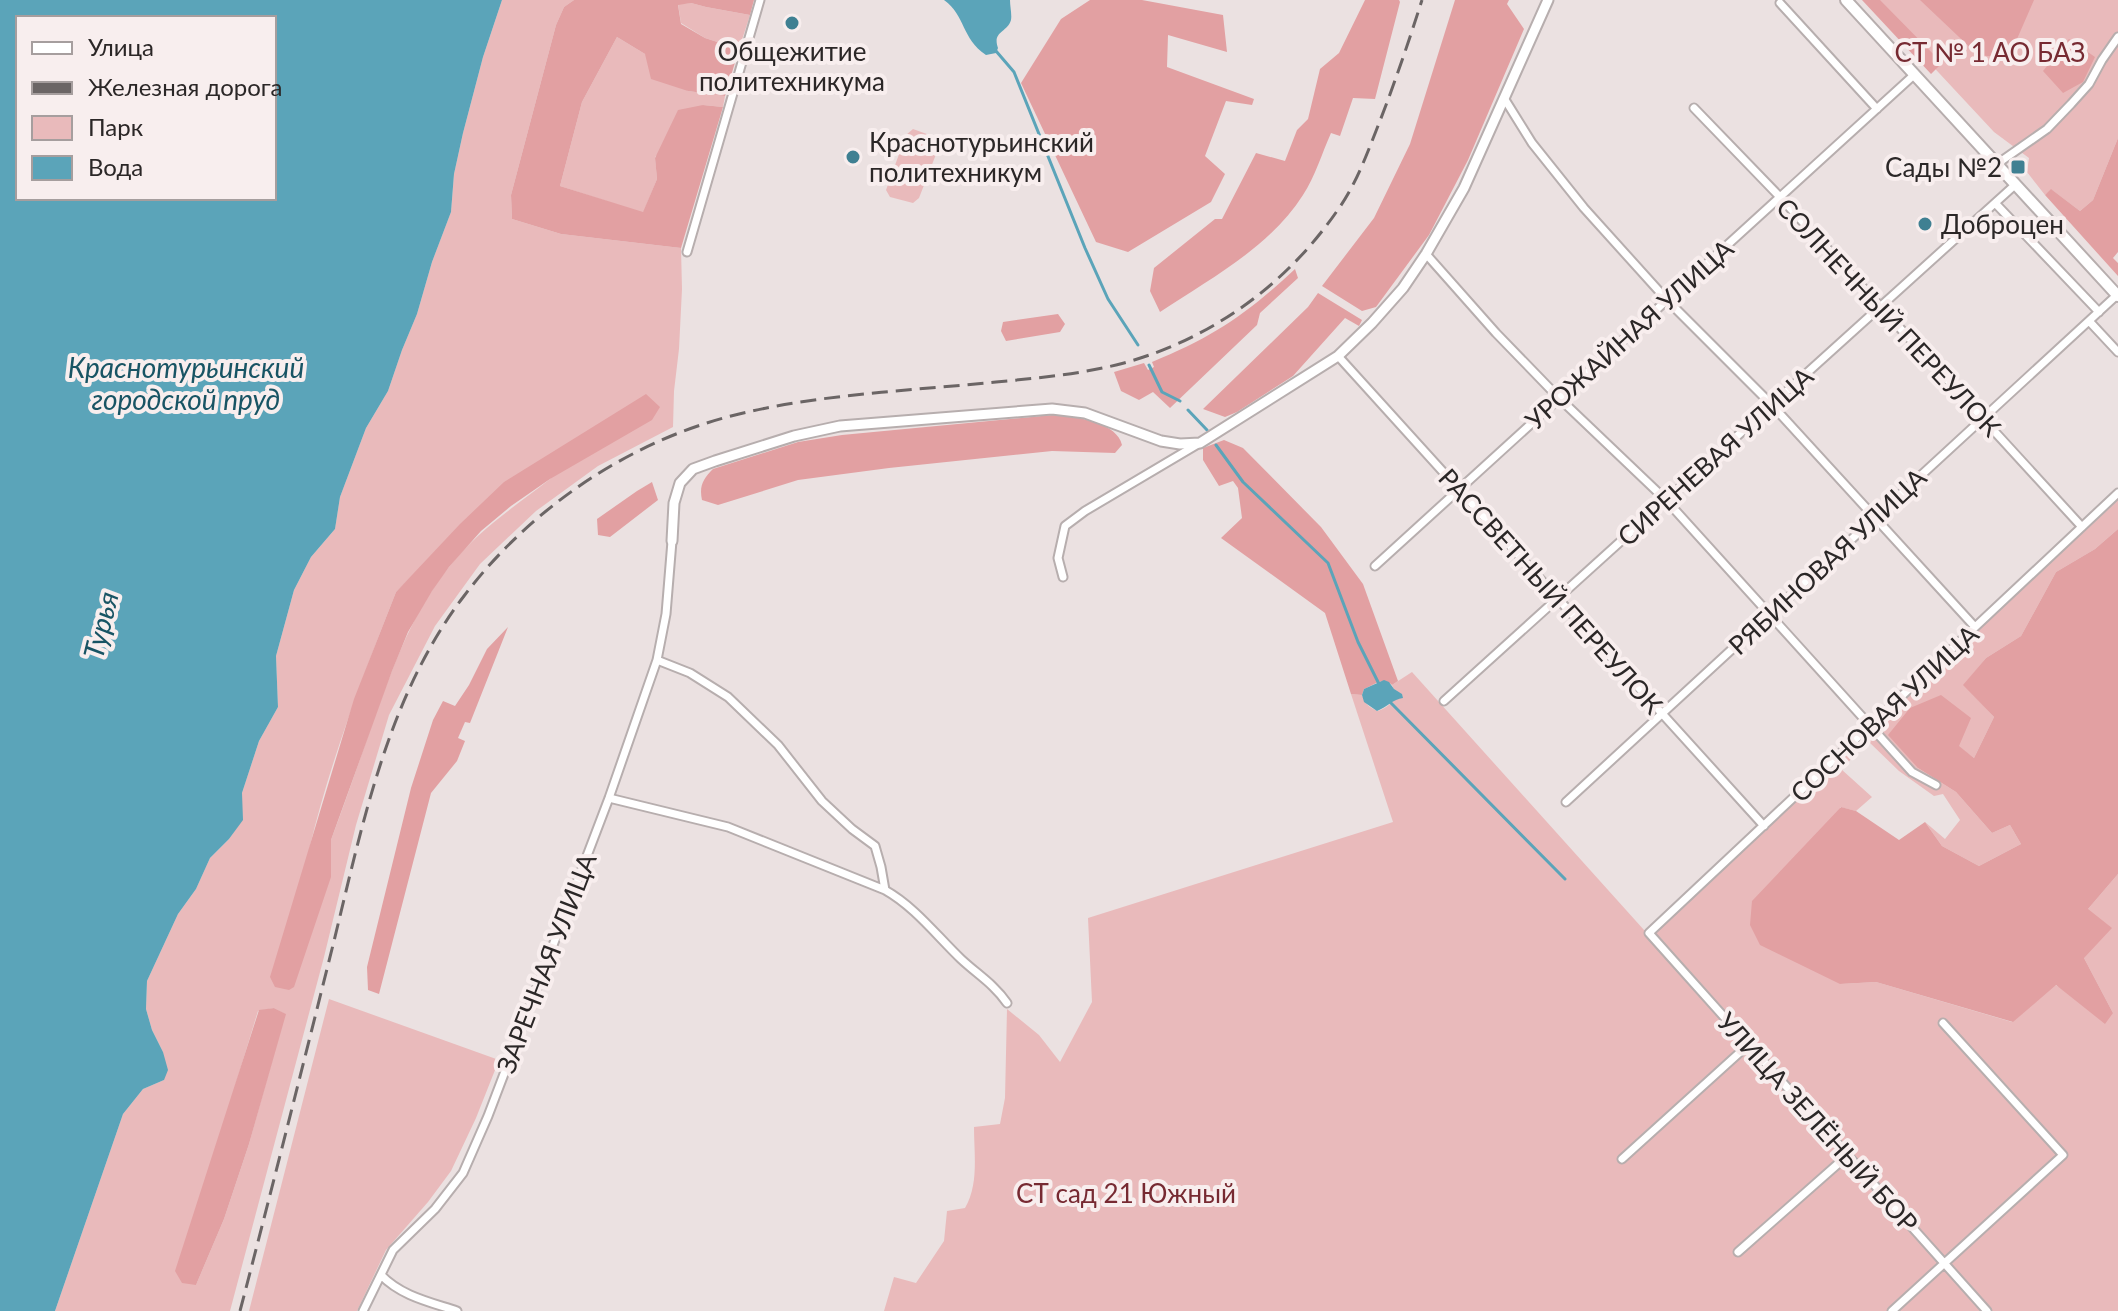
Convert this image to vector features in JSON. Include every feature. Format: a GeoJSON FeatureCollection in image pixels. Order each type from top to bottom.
{"type":"FeatureCollection","features":[{"type":"Feature","properties":{"kind":"main road"},"geometry":{"type":"LineString","coordinates":[[1846,0],[2118,295]]}},
{"type":"Feature","properties":{"kind":"street"},"geometry":{"type":"LineString","coordinates":[[687,252],[760,0]]}},
{"type":"Feature","properties":{"kind":"street"},"geometry":{"type":"LineString","coordinates":[[1063,577],[1058,558],[1065,526],[1338,356],[1403,288],[1464,188],[1548,0]]}},
{"type":"Feature","properties":{"kind":"street"},"geometry":{"type":"LineString","coordinates":[[1780,3],[1880,106]]}},
{"type":"Feature","properties":{"kind":"street"},"geometry":{"type":"LineString","coordinates":[[1997,164],[2047,129],[2089,84],[2118,37]]}},
{"type":"Feature","properties":{"kind":"street","name":"УРОЖАЙНАЯ УЛИЦА"},"geometry":{"type":"LineString","coordinates":[[1375,566],[1915,74]]}},
{"type":"Feature","properties":{"kind":"street"},"geometry":{"type":"LineString","coordinates":[[1504,98],[1532,143],[1667,300],[1772,405],[1975,627]]}},
{"type":"Feature","properties":{"kind":"street","name":"СОЛНЕЧНЫЙ ПЕРЕУЛОК"},"geometry":{"type":"LineString","coordinates":[[1694,108],[1881,306],[2082,527]]}},
{"type":"Feature","properties":{"kind":"street","name":"СИРЕНЕВАЯ УЛИЦА"},"geometry":{"type":"LineString","coordinates":[[1444,701],[2016,184]]}},
{"type":"Feature","properties":{"kind":"street"},"geometry":{"type":"LineString","coordinates":[[1995,203],[2099,312]]}},
{"type":"Feature","properties":{"kind":"street"},"geometry":{"type":"LineString","coordinates":[[1426,254],[1559,398],[1666,500],[1912,772],[1936,785]]}},
{"type":"Feature","properties":{"kind":"street","name":"РЯБИНОВАЯ УЛИЦА"},"geometry":{"type":"LineString","coordinates":[[1566,802],[2118,295]]}},
{"type":"Feature","properties":{"kind":"street"},"geometry":{"type":"LineString","coordinates":[[2089,321],[2118,352]]}},
{"type":"Feature","properties":{"kind":"street","name":"РАССВЕТНЫЙ ПЕРЕУЛОК"},"geometry":{"type":"LineString","coordinates":[[1338,356],[1764,826]]}},
{"type":"Feature","properties":{"kind":"street"},"geometry":{"type":"LineString","coordinates":[[672,541],[674,503],[680,483],[693,469],[794,436],[840,426],[1052,409],[1085,413],[1161,441],[1200,443]]}},
{"type":"Feature","properties":{"kind":"street","name":"СОСНОВАЯ УЛИЦА"},"geometry":{"type":"LineString","coordinates":[[1649,933],[2118,493]]}},
{"type":"Feature","properties":{"kind":"street","name":"ЗАРЕЧНАЯ УЛИЦА"},"geometry":{"type":"LineString","coordinates":[[363,1311],[393,1250],[435,1209],[463,1173],[494,1102],[609,798],[657,660],[666,614],[672,541]]}},
{"type":"Feature","properties":{"kind":"street"},"geometry":{"type":"LineString","coordinates":[[657,660],[690,673],[728,697],[778,745],[822,801],[875,846],[885,890]]}},
{"type":"Feature","properties":{"kind":"street"},"geometry":{"type":"LineString","coordinates":[[609,798],[728,827],[885,890],[917,914],[999,991],[1007,1003]]}},
{"type":"Feature","properties":{"kind":"street","name":"УЛИЦА ЗЕЛЁНЫЙ БОР"},"geometry":{"type":"LineString","coordinates":[[1649,933],[1987,1311]]}},
{"type":"Feature","properties":{"kind":"street"},"geometry":{"type":"LineString","coordinates":[[1892,1311],[2063,1155],[1943,1023]]}},
{"type":"Feature","properties":{"kind":"street"},"geometry":{"type":"LineString","coordinates":[[1622,1159],[1748,1045]]}},
{"type":"Feature","properties":{"kind":"street"},"geometry":{"type":"LineString","coordinates":[[1738,1252],[1848,1155]]}},
{"type":"Feature","properties":{"kind":"street"},"geometry":{"type":"LineString","coordinates":[[381,1275],[392,1287],[457,1311]]}},
{"type":"Feature","properties":{"kind":"green space"},"geometry":{"type":"Polygon","coordinates":[[[502,0],[574,0],[564,7],[556,25],[511,195],[512,219],[561,234],[681,248],[682,289],[673,427],[598,466],[536,511],[480,564],[435,626],[389,715],[356,825],[230,1311],[55,1311],[123,1114],[143,1089],[164,1080],[163,1052],[146,1009],[147,981],[178,914],[196,889],[210,858],[242,820],[242,793],[259,741],[278,707],[276,656],[294,590],[311,557],[335,529],[340,497],[366,428],[388,391],[417,314],[451,212],[454,174],[483,57],[502,0]],[[646,395],[396,592],[337,751],[309,850],[331,840],[392,670],[422,606],[449,567],[485,530],[562,469],[646,395]],[[274,1008],[258,1011],[225,1119],[196,1285],[224,1219],[249,1144],[285,1014],[274,1008]]]}},
{"type":"Feature","properties":{"kind":"green space"},"geometry":{"type":"Polygon","coordinates":[[[574,0],[754,0],[750,15],[691,3],[678,5],[681,24],[705,38],[739,49],[725,96],[688,91],[651,79],[645,54],[617,37],[582,102],[560,186],[643,212],[657,179],[655,158],[678,110],[703,105],[723,107],[681,248],[561,234],[512,219],[511,195],[556,25],[564,7],[574,0]]]}},
{"type":"Feature","properties":{"kind":"green space"},"geometry":{"type":"Polygon","coordinates":[[[1090,0],[1142,0],[1223,15],[1227,52],[1168,35],[1167,67],[1254,99],[1252,105],[1226,101],[1205,156],[1225,174],[1211,202],[1128,252],[1096,242],[1021,83],[1061,19],[1090,0]]]}},
{"type":"Feature","properties":{"kind":"green space"},"geometry":{"type":"Polygon","coordinates":[[[1365,0],[1400,2],[1375,99],[1353,98],[1340,136],[1331,133],[1307,188],[1273,231],[1238,261],[1160,312],[1150,291],[1154,268],[1215,219],[1222,219],[1256,153],[1285,161],[1297,130],[1308,119],[1320,69],[1339,53],[1365,0]]]}},
{"type":"Feature","properties":{"kind":"green space"},"geometry":{"type":"Polygon","coordinates":[[[1455,0],[1509,0],[1507,4],[1524,29],[1468,160],[1429,235],[1376,307],[1362,311],[1322,286],[1374,218],[1410,144],[1455,0]]]}},
{"type":"Feature","properties":{"kind":"green space"},"geometry":{"type":"Polygon","coordinates":[[[1862,0],[1880,0],[1942,63],[1931,74],[1862,0]]]}},
{"type":"Feature","properties":{"kind":"green space","name":"СТ № 1 АО БАЗ"},"geometry":{"type":"Polygon","coordinates":[[[1871,0],[2118,0],[2118,138],[2093,200],[2080,211],[2052,190],[2045,195],[2027,172],[2029,158],[1994,132],[1871,0]]]}},
{"type":"Feature","properties":{"kind":"green space","name":"СТ № 1 АО БАЗ"},"geometry":{"type":"Polygon","coordinates":[[[1920,0],[2034,0],[2017,39],[1998,57],[1978,55],[1920,0]]]}},
{"type":"Feature","properties":{"kind":"green space"},"geometry":{"type":"Polygon","coordinates":[[[691,3],[750,15],[739,49],[705,38],[681,23],[678,4],[691,3]]]}},
{"type":"Feature","properties":{"kind":"green space"},"geometry":{"type":"Polygon","coordinates":[[[617,37],[645,54],[688,91],[725,96],[723,107],[703,105],[655,157],[657,179],[643,213],[560,186],[582,102],[617,37]]]}},
{"type":"Feature","properties":{"kind":"green space"},"geometry":{"type":"Polygon","coordinates":[[[2069,39],[2095,57],[2083,82],[2063,93],[2043,71],[2069,39]]]}},
{"type":"Feature","properties":{"kind":"green space"},"geometry":{"type":"Polygon","coordinates":[[[913,129],[935,137],[940,144],[919,198],[913,203],[890,197],[886,190],[906,135],[913,129]]]}},
{"type":"Feature","properties":{"kind":"green space"},"geometry":{"type":"Polygon","coordinates":[[[2118,138],[2118,252],[2113,258],[2118,263],[2118,276],[2045,195],[2051,189],[2080,211],[2093,200],[2118,138]]]}},
{"type":"Feature","properties":{"kind":"green space"},"geometry":{"type":"Polygon","coordinates":[[[1295,269],[1298,278],[1260,313],[1257,325],[1170,408],[1153,392],[1139,400],[1121,391],[1114,372],[1144,363],[1148,370],[1154,367],[1152,362],[1228,323],[1295,269]]]}},
{"type":"Feature","properties":{"kind":"green space"},"geometry":{"type":"Polygon","coordinates":[[[1318,293],[1362,320],[1359,326],[1345,318],[1293,376],[1237,412],[1225,417],[1203,409],[1308,307],[1318,293]]]}},
{"type":"Feature","properties":{"kind":"green space"},"geometry":{"type":"Polygon","coordinates":[[[1058,314],[1065,324],[1060,332],[1006,341],[1001,331],[1003,322],[1058,314]]]}},
{"type":"Feature","properties":{"kind":"green space"},"geometry":{"type":"Polygon","coordinates":[[[646,394],[660,407],[652,420],[550,479],[511,506],[481,531],[432,591],[408,632],[392,671],[331,840],[331,877],[294,987],[289,990],[275,987],[270,977],[354,699],[396,592],[504,482],[646,394]]]}},
{"type":"Feature","properties":{"kind":"green space"},"geometry":{"type":"Polygon","coordinates":[[[1062,414],[1106,427],[1119,438],[1122,445],[1115,453],[1052,451],[889,468],[798,480],[718,505],[702,500],[703,483],[713,469],[798,442],[1062,414]]]}},
{"type":"Feature","properties":{"kind":"green space"},"geometry":{"type":"Polygon","coordinates":[[[1224,440],[1243,448],[1321,527],[1363,584],[1398,681],[1392,685],[1386,681],[1378,682],[1364,689],[1362,695],[1351,694],[1325,613],[1221,538],[1242,518],[1238,488],[1233,481],[1219,486],[1203,460],[1203,448],[1224,440]]]}},
{"type":"Feature","properties":{"kind":"green space"},"geometry":{"type":"Polygon","coordinates":[[[652,482],[658,500],[610,537],[598,535],[597,519],[652,482]]]}},
{"type":"Feature","properties":{"kind":"green space","name":"СТ сад 21 Южный"},"geometry":{"type":"Polygon","coordinates":[[[2118,500],[2118,529],[2095,549],[2056,572],[2021,636],[1986,658],[1964,685],[1994,717],[1974,758],[1959,747],[1918,768],[1956,792],[1992,833],[2010,825],[2021,844],[1979,866],[1942,846],[1925,822],[1945,839],[1960,820],[1943,794],[1934,796],[1899,771],[1869,742],[1841,769],[1872,797],[1856,811],[1840,807],[1840,984],[1876,982],[2012,1022],[2055,985],[2113,1013],[2084,958],[2088,909],[2118,874],[2118,1311],[884,1311],[894,1277],[916,1283],[944,1241],[947,1211],[965,1208],[974,1179],[974,1127],[1000,1124],[1005,1098],[1007,1009],[1039,1035],[1060,1062],[1092,1002],[1088,918],[1393,822],[1351,694],[1362,695],[1368,705],[1378,711],[1395,698],[1397,691],[1392,685],[1412,672],[1644,930],[1656,931],[2118,500]]]}},
{"type":"Feature","properties":{"kind":"green space"},"geometry":{"type":"Polygon","coordinates":[[[2118,529],[2118,874],[2088,909],[2112,928],[2084,958],[2113,1013],[2105,1024],[2056,985],[2013,1022],[1876,982],[1840,984],[1760,945],[1750,925],[1752,901],[1841,807],[1856,811],[1899,840],[1925,822],[1942,846],[1979,866],[2021,844],[2010,825],[1992,833],[1956,792],[1918,768],[1888,735],[1910,708],[1941,695],[1971,718],[1959,746],[1974,758],[1994,717],[1963,685],[1986,658],[2021,636],[2056,572],[2095,549],[2118,529]]]}},
{"type":"Feature","properties":{"kind":"green space"},"geometry":{"type":"Polygon","coordinates":[[[508,627],[470,723],[465,722],[458,738],[465,741],[457,761],[431,793],[379,994],[368,990],[367,967],[411,788],[433,720],[443,701],[455,706],[487,649],[508,627]]]}},
{"type":"Feature","properties":{"kind":"green space"},"geometry":{"type":"Polygon","coordinates":[[[329,999],[499,1060],[451,1171],[386,1250],[357,1311],[249,1311],[329,999]]]}},
{"type":"Feature","properties":{"kind":"green space"},"geometry":{"type":"Polygon","coordinates":[[[274,1008],[286,1014],[224,1219],[196,1285],[182,1283],[175,1271],[259,1010],[274,1008]]]}},
{"type":"Feature","properties":{"kind":"water","name":"Краснотурьинский городской пруд"},"geometry":{"type":"Polygon","coordinates":[[[0,0],[502,0],[463,133],[454,174],[451,212],[417,314],[388,391],[366,428],[340,497],[335,529],[311,557],[294,590],[276,656],[278,707],[259,741],[242,793],[243,820],[210,858],[196,889],[178,914],[147,981],[146,1009],[168,1070],[164,1080],[143,1089],[123,1114],[55,1311],[0,1311],[0,0]]]}},
{"type":"Feature","properties":{"kind":"water"},"geometry":{"type":"Polygon","coordinates":[[[944,0],[1010,0],[1011,20],[998,35],[996,53],[986,55],[978,48],[944,0]]]}},
{"type":"Feature","properties":{"kind":"water"},"geometry":{"type":"Polygon","coordinates":[[[1384,680],[1403,698],[1377,711],[1364,702],[1362,695],[1364,689],[1384,680]]]}},
{"type":"Feature","properties":{"kind":"waterway"},"geometry":{"type":"LineString","coordinates":[[996,51],[1014,72],[1108,299],[1138,345]]}},
{"type":"Feature","properties":{"kind":"waterway"},"geometry":{"type":"LineString","coordinates":[[1149,365],[1162,392],[1180,401]]}},
{"type":"Feature","properties":{"kind":"waterway"},"geometry":{"type":"LineString","coordinates":[[1188,410],[1207,430]]}},
{"type":"Feature","properties":{"kind":"waterway"},"geometry":{"type":"LineString","coordinates":[[1216,445],[1243,482],[1328,563],[1358,642],[1380,686]]}},
{"type":"Feature","properties":{"kind":"waterway"},"geometry":{"type":"LineString","coordinates":[[1390,702],[1565,879]]}},
{"type":"Feature","properties":{"kind":"railway"},"geometry":{"type":"LineString","coordinates":[[240,1311],[378,773],[413,681],[436,637],[490,565],[518,535],[582,484],[654,443],[692,428],[731,416],[796,403],[1092,370],[1156,353],[1216,324],[1244,306],[1294,263],[1343,202],[1376,131],[1422,0]]}},
{"type":"Feature","properties":{"kind":"place","name":"Общежитие политехникума"},"geometry":{"type":"Point","coordinates":[792,23]}},
{"type":"Feature","properties":{"kind":"place","name":"Краснотурьинский политехникум"},"geometry":{"type":"Point","coordinates":[853,157]}},
{"type":"Feature","properties":{"kind":"place","name":"Сады №2"},"geometry":{"type":"Point","coordinates":[2018,167]}},
{"type":"Feature","properties":{"kind":"place","name":"Доброцен"},"geometry":{"type":"Point","coordinates":[1925,224]}},
{"type":"Feature","properties":{"kind":"water label","name":"Турья"},"geometry":{"type":"Point","coordinates":[100,625]}}]}
